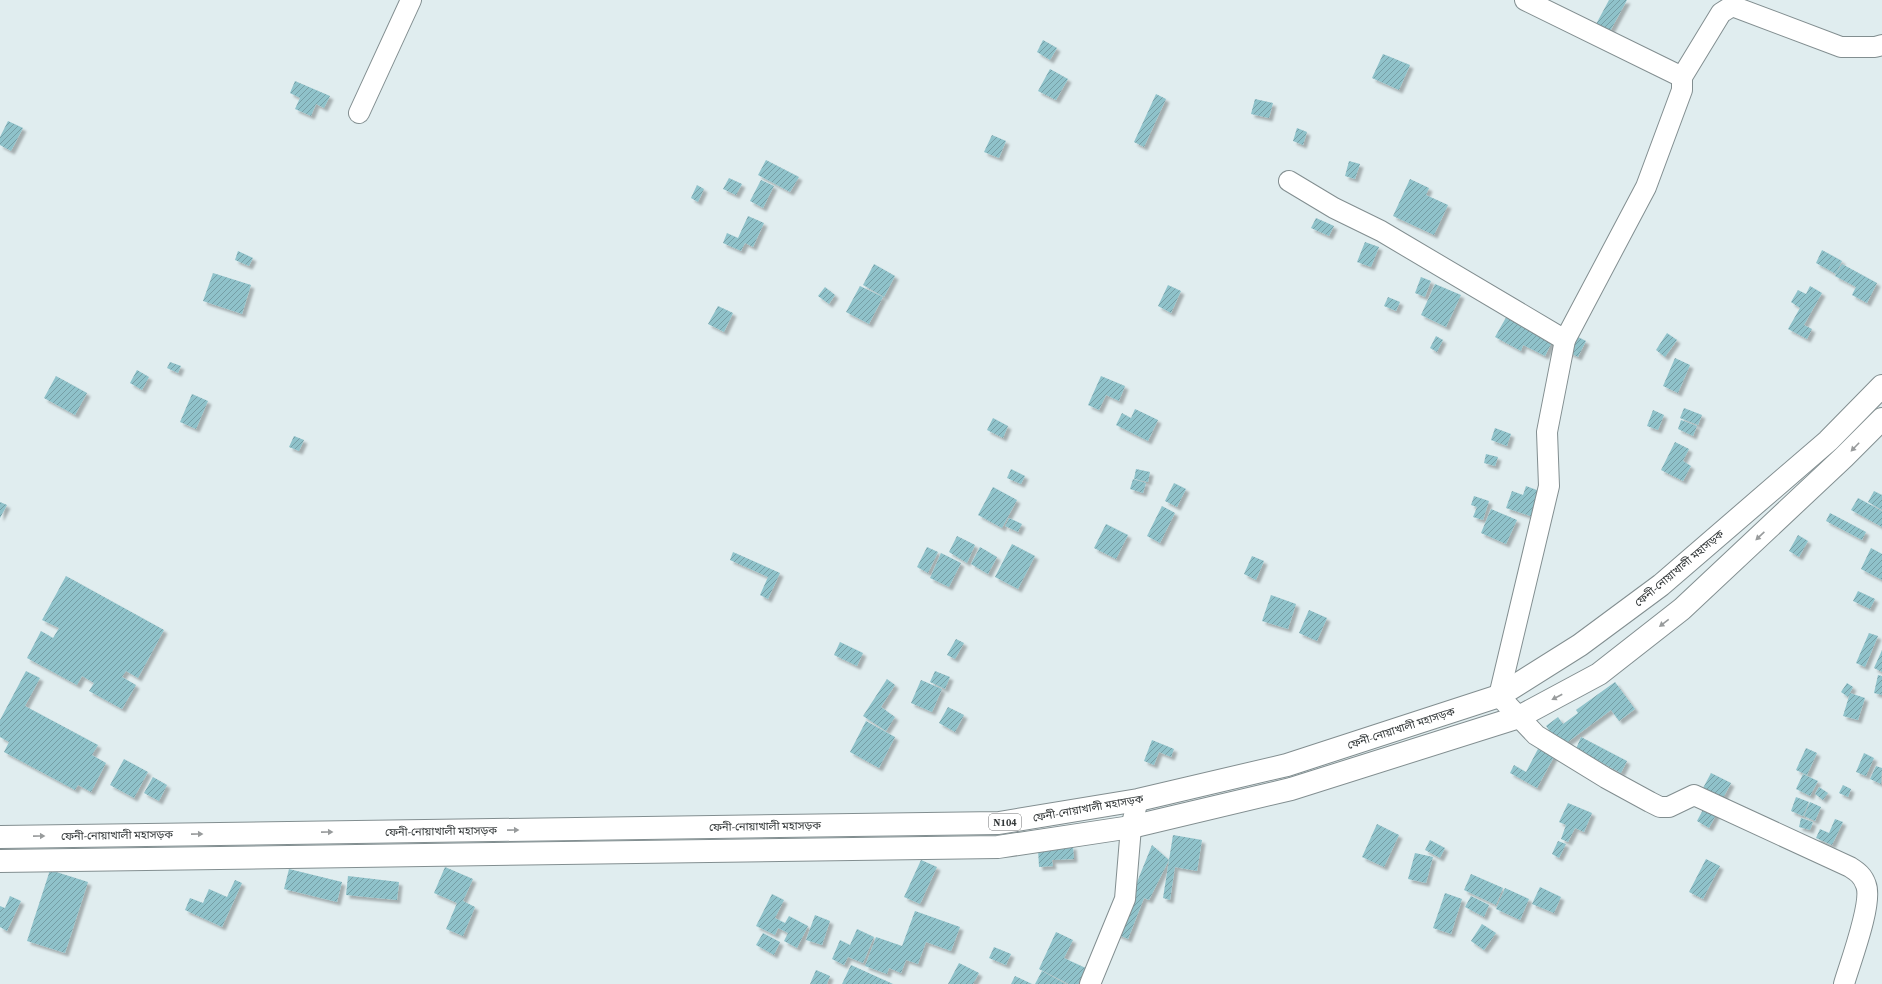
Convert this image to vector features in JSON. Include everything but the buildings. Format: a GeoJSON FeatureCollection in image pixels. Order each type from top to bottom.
{"type":"FeatureCollection","features":[{"type":"Feature","properties":{"kind":"highway","name":"ফেনী-নোয়াখালী মহাসড়ক"},"geometry":{"type":"LineString","coordinates":[[0,836],[999,823],[1138,800],[1287,765],[1498,696],[1580,645],[1661,585],[1828,441],[1882,386]]}},
{"type":"Feature","properties":{"kind":"highway","name":"N104"},"geometry":{"type":"LineString","coordinates":[[0,860],[998,848],[1131,827],[1291,789],[1519,717],[1600,674],[1682,609],[1844,457],[1882,419]]}},
{"type":"Feature","properties":{"kind":"street"},"geometry":{"type":"LineString","coordinates":[[358,113],[411,0]]}},
{"type":"Feature","properties":{"kind":"street"},"geometry":{"type":"LineString","coordinates":[[1525,0],[1682,77]]}},
{"type":"Feature","properties":{"kind":"street"},"geometry":{"type":"LineString","coordinates":[[1844,984],[1867,905],[1867,887],[1863,877],[1850,867],[1694,795],[1669,807],[1660,807],[1606,778],[1536,735],[1498,696],[1548,486],[1547,432],[1565,340],[1646,187],[1682,90],[1682,77],[1721,13],[1733,3],[1841,47],[1875,47],[1882,45]]}},
{"type":"Feature","properties":{"kind":"street"},"geometry":{"type":"LineString","coordinates":[[1289,181],[1334,208],[1380,231],[1565,340]]}},
{"type":"Feature","properties":{"kind":"street"},"geometry":{"type":"LineString","coordinates":[[1090,984],[1125,899],[1131,827],[1138,800]]}}]}
